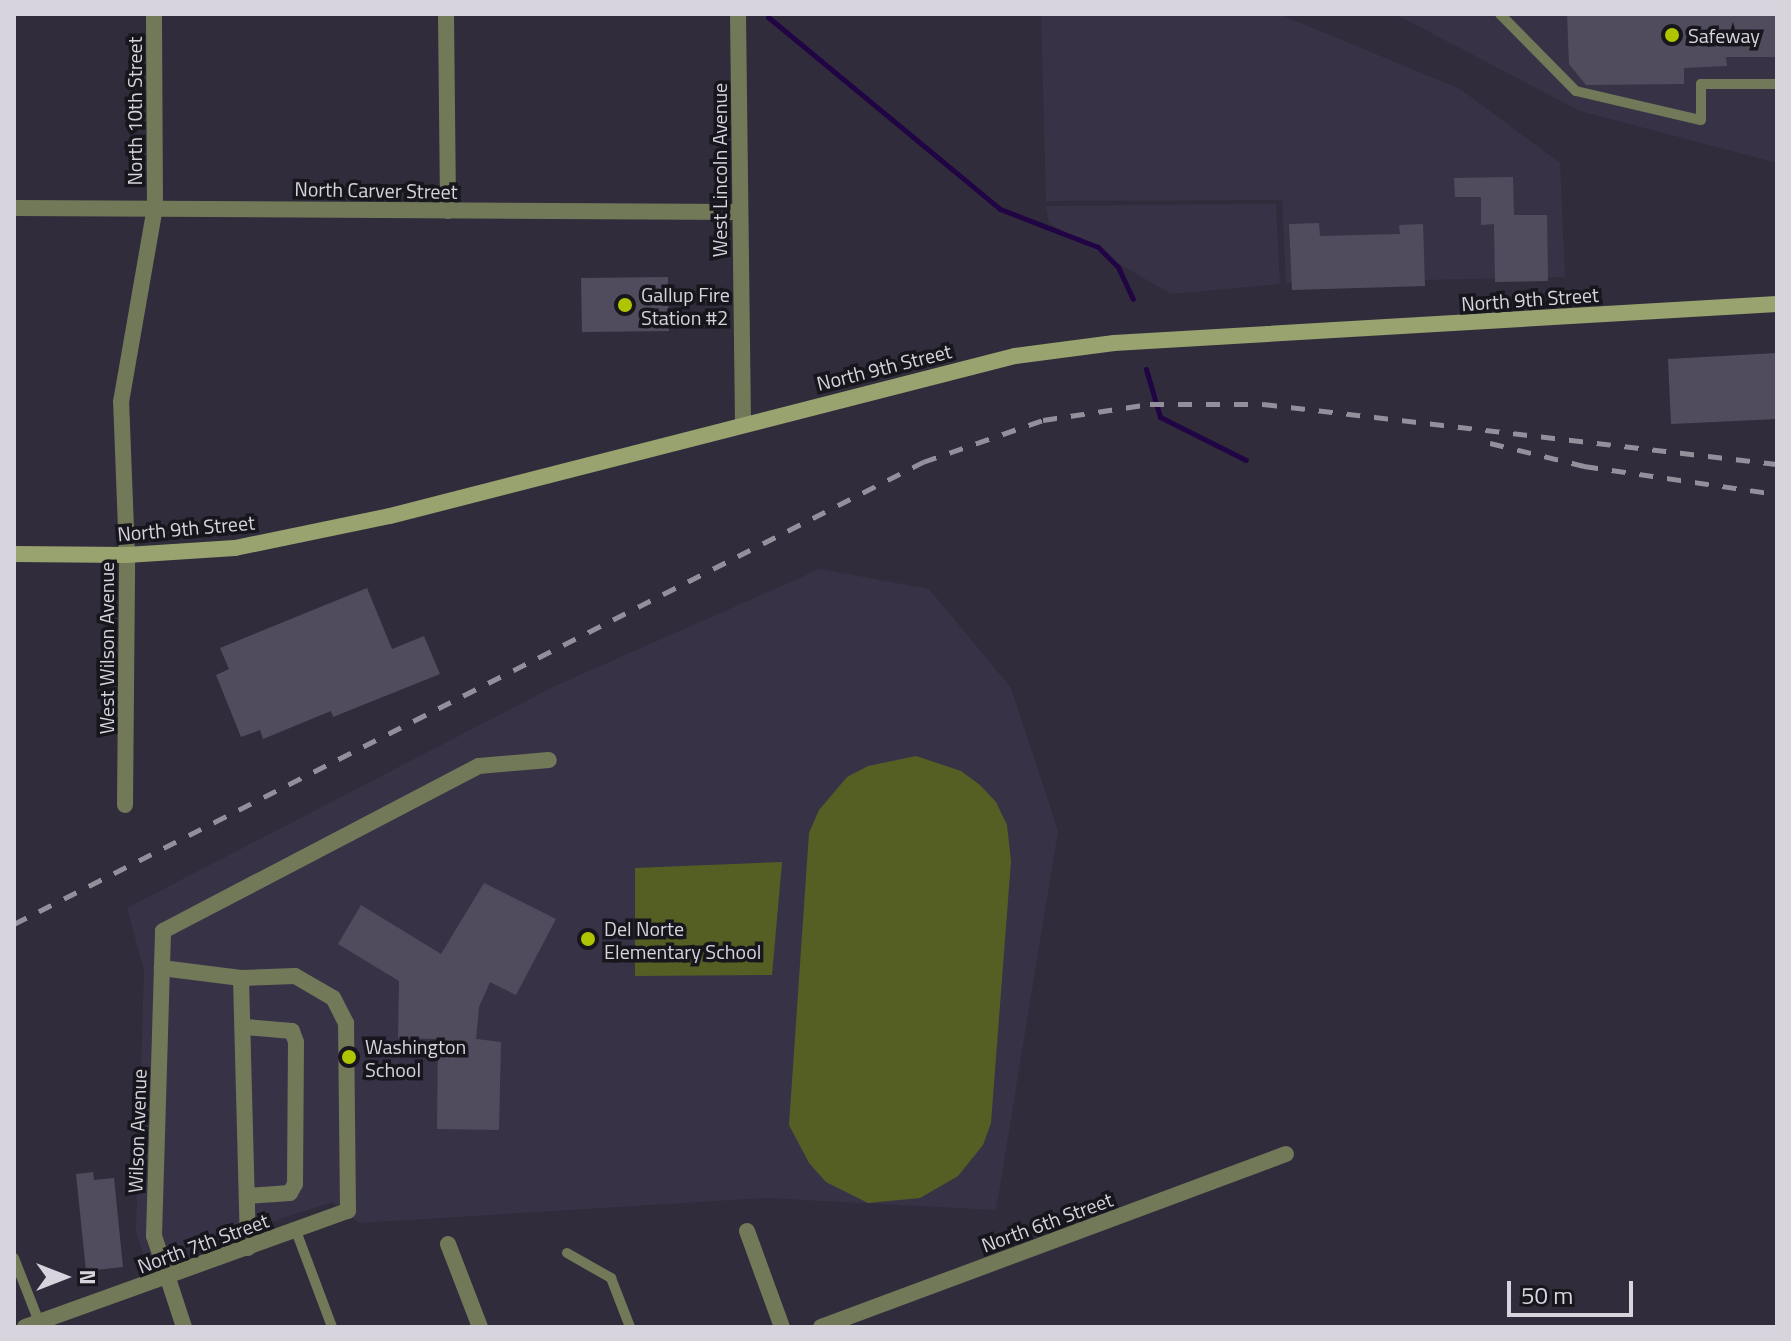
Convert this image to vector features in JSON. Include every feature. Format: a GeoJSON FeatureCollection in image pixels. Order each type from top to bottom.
{"type":"FeatureCollection","features":[{"type":"Feature","properties":{"kind":"main road","name":"North 9th Street"},"geometry":{"type":"LineString","coordinates":[[14,554],[127,555],[235,548],[390,516],[743,422],[1015,356],[1114,343],[1777,304]]}},
{"type":"Feature","properties":{"kind":"street","name":"North 10th Street"},"geometry":{"type":"LineString","coordinates":[[154,14],[155,208]]}},
{"type":"Feature","properties":{"kind":"street"},"geometry":{"type":"LineString","coordinates":[[446,14],[448,211]]}},
{"type":"Feature","properties":{"kind":"street","name":"West Lincoln Avenue"},"geometry":{"type":"LineString","coordinates":[[738,14],[738,212],[743,422]]}},
{"type":"Feature","properties":{"kind":"street","name":"North Carver Street"},"geometry":{"type":"LineString","coordinates":[[14,208],[738,212]]}},
{"type":"Feature","properties":{"kind":"street","name":"West Wilson Avenue"},"geometry":{"type":"LineString","coordinates":[[125,805],[127,555],[121,402],[155,208]]}},
{"type":"Feature","properties":{"kind":"street","name":"Wilson Avenue"},"geometry":{"type":"LineString","coordinates":[[184,1327],[154,1236],[163,931],[479,766],[549,760]]}},
{"type":"Feature","properties":{"kind":"street"},"geometry":{"type":"LineString","coordinates":[[162,968],[241,978],[246,1027],[248,1248]]}},
{"type":"Feature","properties":{"kind":"street","name":"North 7th Street"},"geometry":{"type":"LineString","coordinates":[[35,1325],[348,1211],[349,1068],[341,1011],[333,998],[295,976],[241,978]]}},
{"type":"Feature","properties":{"kind":"street"},"geometry":{"type":"LineString","coordinates":[[246,1027],[292,1031],[296,1042],[295,1184],[290,1193],[248,1196]]}},
{"type":"Feature","properties":{"kind":"street","name":"North 6th Street"},"geometry":{"type":"LineString","coordinates":[[821,1327],[1286,1154]]}},
{"type":"Feature","properties":{"kind":"street"},"geometry":{"type":"LineString","coordinates":[[747,1231],[782,1327]]}},
{"type":"Feature","properties":{"kind":"street"},"geometry":{"type":"LineString","coordinates":[[448,1244],[480,1327]]}},
{"type":"Feature","properties":{"kind":"lane"},"geometry":{"type":"LineString","coordinates":[[1500,14],[1576,91],[1701,120],[1701,84],[1777,84]]}},
{"type":"Feature","properties":{"kind":"lane"},"geometry":{"type":"LineString","coordinates":[[296,1231],[332,1327]]}},
{"type":"Feature","properties":{"kind":"lane"},"geometry":{"type":"LineString","coordinates":[[567,1253],[611,1278],[630,1327]]}},
{"type":"Feature","properties":{"kind":"lane"},"geometry":{"type":"LineString","coordinates":[[14,1258],[35,1325]]}},
{"type":"Feature","properties":{"kind":"shaded area"},"geometry":{"type":"Polygon","coordinates":[[[1041,14],[1279,14],[1460,89],[1560,163],[1565,277],[1286,283],[1282,200],[1046,201],[1041,14]]]}},
{"type":"Feature","properties":{"kind":"shaded area"},"geometry":{"type":"Polygon","coordinates":[[[1395,14],[1777,14],[1777,163],[1580,111],[1395,14]]]}},
{"type":"Feature","properties":{"kind":"shaded area"},"geometry":{"type":"Polygon","coordinates":[[[1276,204],[1280,284],[1171,294],[1049,223],[1046,206],[1276,204]]]}},
{"type":"Feature","properties":{"kind":"shaded area","name":"Del Norte Elementary School"},"geometry":{"type":"Polygon","coordinates":[[[820,569],[929,589],[1011,688],[1058,831],[996,1210],[766,1198],[359,1223],[332,1202],[146,1263],[136,1231],[144,970],[127,908],[555,686],[820,569]]]}},
{"type":"Feature","properties":{"kind":"green space"},"geometry":{"type":"Polygon","coordinates":[[[916,756],[961,771],[980,785],[996,802],[1007,825],[1011,861],[991,1123],[983,1145],[958,1176],[920,1198],[868,1203],[826,1182],[809,1163],[789,1125],[809,833],[819,810],[847,777],[868,766],[916,756]]]}},
{"type":"Feature","properties":{"kind":"green space"},"geometry":{"type":"Polygon","coordinates":[[[782,862],[772,975],[635,976],[635,868],[782,862]]]}},
{"type":"Feature","properties":{"kind":"building","name":"Safeway"},"geometry":{"type":"Polygon","coordinates":[[[1567,14],[1777,14],[1777,57],[1726,57],[1727,66],[1684,68],[1684,84],[1586,85],[1569,64],[1567,14]]]}},
{"type":"Feature","properties":{"kind":"building"},"geometry":{"type":"Polygon","coordinates":[[[1513,177],[1514,215],[1547,215],[1548,281],[1495,282],[1494,224],[1481,225],[1481,197],[1455,197],[1454,178],[1513,177]]]}},
{"type":"Feature","properties":{"kind":"building"},"geometry":{"type":"Polygon","coordinates":[[[1319,223],[1320,236],[1400,234],[1399,225],[1423,224],[1425,286],[1292,290],[1289,224],[1319,223]]]}},
{"type":"Feature","properties":{"kind":"building","name":"Gallup Fire Station #2"},"geometry":{"type":"Polygon","coordinates":[[[668,277],[669,331],[582,332],[581,278],[668,277]]]}},
{"type":"Feature","properties":{"kind":"building"},"geometry":{"type":"Polygon","coordinates":[[[1777,353],[1777,419],[1671,424],[1668,359],[1777,353]]]}},
{"type":"Feature","properties":{"kind":"building"},"geometry":{"type":"Polygon","coordinates":[[[367,588],[392,649],[424,636],[440,674],[333,717],[331,711],[263,739],[260,730],[241,737],[216,675],[229,669],[220,648],[367,588]]]}},
{"type":"Feature","properties":{"kind":"building","name":"Washington School"},"geometry":{"type":"Polygon","coordinates":[[[484,883],[556,919],[516,995],[490,982],[479,1007],[476,1039],[501,1042],[499,1130],[437,1129],[438,1039],[398,1038],[399,981],[338,944],[361,905],[441,954],[484,883]]]}},
{"type":"Feature","properties":{"kind":"building"},"geometry":{"type":"Polygon","coordinates":[[[93,1172],[94,1180],[114,1178],[123,1267],[86,1271],[76,1174],[93,1172]]]}},
{"type":"Feature","properties":{"kind":"waterway"},"geometry":{"type":"LineString","coordinates":[[768,17],[1000,209],[1098,247],[1118,267],[1133,299]]}},
{"type":"Feature","properties":{"kind":"waterway"},"geometry":{"type":"LineString","coordinates":[[1146,369],[1160,417],[1246,460]]}},
{"type":"Feature","properties":{"kind":"railway"},"geometry":{"type":"LineString","coordinates":[[14,924],[923,462],[1043,420],[1150,404],[1263,404],[1777,464]]}},
{"type":"Feature","properties":{"kind":"railway"},"geometry":{"type":"LineString","coordinates":[[1490,443],[1584,466],[1777,494]]}},
{"type":"Feature","properties":{"kind":"place","name":"Safeway"},"geometry":{"type":"Point","coordinates":[1672,35]}},
{"type":"Feature","properties":{"kind":"place","name":"Gallup Fire Station #2"},"geometry":{"type":"Point","coordinates":[625,305]}},
{"type":"Feature","properties":{"kind":"place","name":"Del Norte Elementary School"},"geometry":{"type":"Point","coordinates":[588,939]}},
{"type":"Feature","properties":{"kind":"place","name":"Washington School"},"geometry":{"type":"Point","coordinates":[349,1057]}}]}
